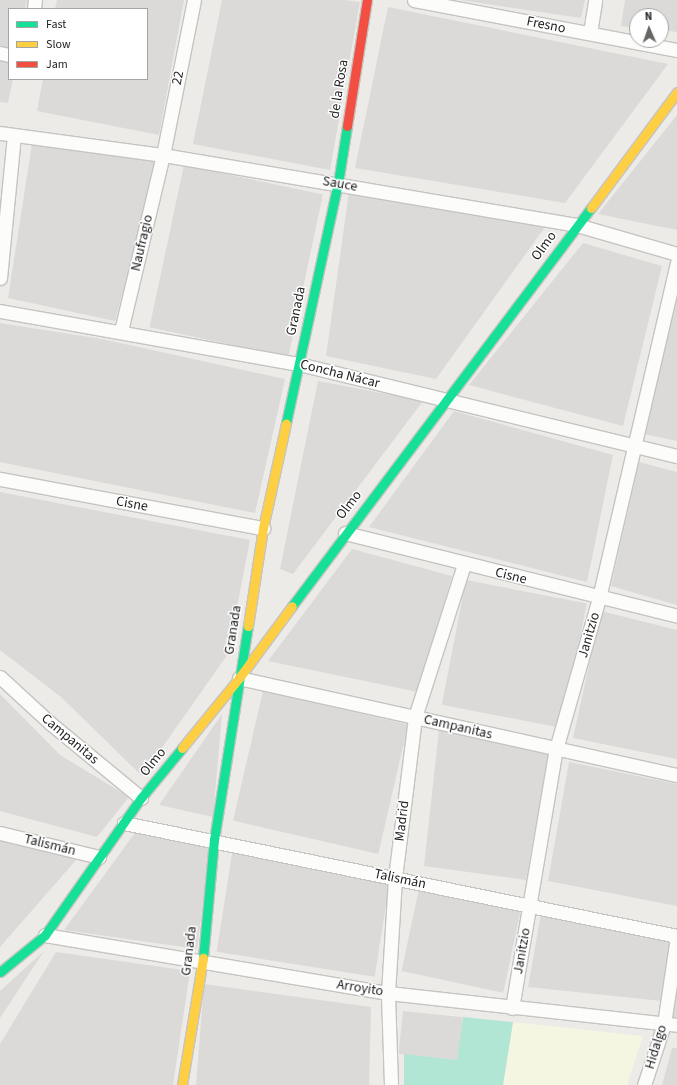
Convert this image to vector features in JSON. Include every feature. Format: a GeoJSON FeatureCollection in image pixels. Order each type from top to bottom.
{"type":"FeatureCollection","features":[{"type":"Feature","properties":{"kind":"main road","name":"de la Rosa"},"geometry":{"type":"LineString","coordinates":[[338,183],[367,0]]}},
{"type":"Feature","properties":{"kind":"main road","name":"Olmo"},"geometry":{"type":"LineString","coordinates":[[1,970],[45,935],[141,798],[240,678],[345,533],[448,401],[677,92]]}},
{"type":"Feature","properties":{"kind":"main road","name":"Granada"},"geometry":{"type":"LineString","coordinates":[[182,1085],[203,963],[214,840],[263,528],[338,183]]}},
{"type":"Feature","properties":{"kind":"street","name":"22"},"geometry":{"type":"LineString","coordinates":[[163,155],[194,0]]}},
{"type":"Feature","properties":{"kind":"street","name":"Fresno"},"geometry":{"type":"LineString","coordinates":[[414,0],[677,50]]}},
{"type":"Feature","properties":{"kind":"street"},"geometry":{"type":"LineString","coordinates":[[590,33],[595,0]]}},
{"type":"Feature","properties":{"kind":"street","name":"Sauce"},"geometry":{"type":"LineString","coordinates":[[0,133],[163,155],[338,183],[577,225],[677,254]]}},
{"type":"Feature","properties":{"kind":"street"},"geometry":{"type":"LineString","coordinates":[[0,278],[14,136]]}},
{"type":"Feature","properties":{"kind":"street","name":"Naufragio"},"geometry":{"type":"LineString","coordinates":[[121,331],[163,155]]}},
{"type":"Feature","properties":{"kind":"street","name":"Janitzio"},"geometry":{"type":"LineString","coordinates":[[512,1008],[531,905],[556,749],[599,598],[632,446],[677,263]]}},
{"type":"Feature","properties":{"kind":"street","name":"Concha Nácar"},"geometry":{"type":"LineString","coordinates":[[0,311],[121,331],[298,364],[677,456]]}},
{"type":"Feature","properties":{"kind":"street","name":"Cisne"},"geometry":{"type":"LineString","coordinates":[[0,479],[263,528]]}},
{"type":"Feature","properties":{"kind":"street","name":"Cisne"},"geometry":{"type":"LineString","coordinates":[[345,533],[599,598],[677,616]]}},
{"type":"Feature","properties":{"kind":"street","name":"Madrid"},"geometry":{"type":"LineString","coordinates":[[391,1085],[388,993],[395,878],[415,717],[464,564]]}},
{"type":"Feature","properties":{"kind":"street","name":"Campanitas"},"geometry":{"type":"LineString","coordinates":[[0,677],[50,723],[141,798]]}},
{"type":"Feature","properties":{"kind":"street","name":"Campanitas"},"geometry":{"type":"LineString","coordinates":[[240,678],[677,775]]}},
{"type":"Feature","properties":{"kind":"street","name":"Talismán"},"geometry":{"type":"LineString","coordinates":[[124,823],[531,905],[677,937]]}},
{"type":"Feature","properties":{"kind":"street","name":"Talismán"},"geometry":{"type":"LineString","coordinates":[[0,832],[99,857]]}},
{"type":"Feature","properties":{"kind":"street","name":"Arroyito"},"geometry":{"type":"LineString","coordinates":[[45,935],[203,963],[388,993],[512,1008],[677,1025]]}},
{"type":"Feature","properties":{"kind":"street","name":"Hidalgo"},"geometry":{"type":"LineString","coordinates":[[644,1085],[664,1024],[677,937]]}},
{"type":"Feature","properties":{"kind":"shaded area"},"geometry":{"type":"Polygon","coordinates":[[[0,0],[27,0],[25,8],[8,8],[8,80],[13,80],[8,103],[0,102],[0,0]]]}},
{"type":"Feature","properties":{"kind":"shaded area"},"geometry":{"type":"Polygon","coordinates":[[[57,0],[184,0],[159,135],[37,111],[43,80],[148,80],[148,8],[55,8],[57,0]]]}},
{"type":"Feature","properties":{"kind":"shaded area"},"geometry":{"type":"Polygon","coordinates":[[[222,0],[345,0],[360,2],[330,170],[193,144],[222,0]]]}},
{"type":"Feature","properties":{"kind":"shaded area"},"geometry":{"type":"Polygon","coordinates":[[[460,0],[585,0],[581,18],[460,0]]]}},
{"type":"Feature","properties":{"kind":"shaded area"},"geometry":{"type":"Polygon","coordinates":[[[625,0],[677,0],[677,32],[669,31],[669,8],[629,8],[629,27],[621,26],[625,0]]]}},
{"type":"Feature","properties":{"kind":"shaded area"},"geometry":{"type":"Polygon","coordinates":[[[388,7],[668,64],[565,203],[355,168],[388,7]]]}},
{"type":"Feature","properties":{"kind":"shaded area"},"geometry":{"type":"Polygon","coordinates":[[[677,115],[677,230],[598,214],[677,115]]]}},
{"type":"Feature","properties":{"kind":"shaded area"},"geometry":{"type":"Polygon","coordinates":[[[32,144],[158,162],[115,321],[8,298],[32,144]]]}},
{"type":"Feature","properties":{"kind":"shaded area"},"geometry":{"type":"Polygon","coordinates":[[[184,165],[323,195],[288,357],[149,327],[184,165]]]}},
{"type":"Feature","properties":{"kind":"shaded area"},"geometry":{"type":"Polygon","coordinates":[[[349,192],[545,227],[436,379],[326,356],[349,192]]]}},
{"type":"Feature","properties":{"kind":"shaded area"},"geometry":{"type":"Polygon","coordinates":[[[583,243],[662,266],[623,426],[469,385],[583,243]]]}},
{"type":"Feature","properties":{"kind":"shaded area"},"geometry":{"type":"Polygon","coordinates":[[[677,291],[677,441],[644,434],[677,291]]]}},
{"type":"Feature","properties":{"kind":"shaded area"},"geometry":{"type":"Polygon","coordinates":[[[0,323],[102,339],[285,379],[255,513],[0,462],[0,323]]]}},
{"type":"Feature","properties":{"kind":"shaded area"},"geometry":{"type":"Polygon","coordinates":[[[318,381],[423,401],[293,574],[280,569],[318,381]]]}},
{"type":"Feature","properties":{"kind":"shaded area"},"geometry":{"type":"Polygon","coordinates":[[[454,411],[613,455],[587,582],[369,527],[454,411]]]}},
{"type":"Feature","properties":{"kind":"shaded area"},"geometry":{"type":"Polygon","coordinates":[[[639,462],[677,472],[677,605],[611,586],[639,462]]]}},
{"type":"Feature","properties":{"kind":"shaded area"},"geometry":{"type":"Polygon","coordinates":[[[0,492],[250,540],[228,654],[142,776],[61,697],[0,650],[0,492]]]}},
{"type":"Feature","properties":{"kind":"shaded area"},"geometry":{"type":"Polygon","coordinates":[[[352,549],[452,576],[418,692],[268,661],[352,549]]]}},
{"type":"Feature","properties":{"kind":"shaded area"},"geometry":{"type":"Polygon","coordinates":[[[466,580],[587,603],[563,728],[442,705],[466,580]]]}},
{"type":"Feature","properties":{"kind":"shaded area"},"geometry":{"type":"Polygon","coordinates":[[[601,611],[677,630],[677,759],[573,738],[601,611]]]}},
{"type":"Feature","properties":{"kind":"shaded area"},"geometry":{"type":"Polygon","coordinates":[[[263,691],[408,725],[378,854],[233,821],[263,691]]]}},
{"type":"Feature","properties":{"kind":"shaded area"},"geometry":{"type":"Polygon","coordinates":[[[0,694],[60,755],[129,797],[97,837],[0,811],[0,694]]]}},
{"type":"Feature","properties":{"kind":"shaded area"},"geometry":{"type":"Polygon","coordinates":[[[222,714],[213,817],[159,805],[222,714]]]}},
{"type":"Feature","properties":{"kind":"shaded area"},"geometry":{"type":"Polygon","coordinates":[[[439,730],[548,755],[526,880],[424,866],[439,730]]]}},
{"type":"Feature","properties":{"kind":"shaded area"},"geometry":{"type":"Polygon","coordinates":[[[569,762],[677,784],[677,906],[548,881],[569,762]]]}},
{"type":"Feature","properties":{"kind":"shaded area"},"geometry":{"type":"Polygon","coordinates":[[[140,826],[211,841],[197,949],[64,930],[140,826]]]}},
{"type":"Feature","properties":{"kind":"shaded area"},"geometry":{"type":"Polygon","coordinates":[[[0,838],[77,859],[0,947],[0,838]]]}},
{"type":"Feature","properties":{"kind":"shaded area"},"geometry":{"type":"Polygon","coordinates":[[[233,848],[391,873],[375,977],[217,952],[233,848]]]}},
{"type":"Feature","properties":{"kind":"shaded area"},"geometry":{"type":"Polygon","coordinates":[[[420,884],[522,906],[503,993],[401,971],[420,884]]]}},
{"type":"Feature","properties":{"kind":"shaded area"},"geometry":{"type":"Polygon","coordinates":[[[542,908],[677,932],[662,1001],[528,987],[542,908]]]}},
{"type":"Feature","properties":{"kind":"shaded area"},"geometry":{"type":"Polygon","coordinates":[[[44,951],[0,1018],[0,991],[44,951]]]}},
{"type":"Feature","properties":{"kind":"shaded area"},"geometry":{"type":"Polygon","coordinates":[[[56,952],[190,971],[173,1085],[0,1085],[0,1044],[56,952]]]}},
{"type":"Feature","properties":{"kind":"shaded area"},"geometry":{"type":"Polygon","coordinates":[[[677,979],[677,1017],[665,1019],[677,979]]]}},
{"type":"Feature","properties":{"kind":"shaded area"},"geometry":{"type":"Polygon","coordinates":[[[204,984],[371,1007],[369,1085],[196,1085],[204,984]]]}},
{"type":"Feature","properties":{"kind":"shaded area"},"geometry":{"type":"Polygon","coordinates":[[[403,1011],[463,1017],[458,1060],[399,1054],[403,1011]]]}},
{"type":"Feature","properties":{"kind":"shaded area"},"geometry":{"type":"Polygon","coordinates":[[[513,1022],[643,1036],[627,1085],[503,1085],[513,1022]]]}},
{"type":"Feature","properties":{"kind":"shaded area"},"geometry":{"type":"Polygon","coordinates":[[[672,1048],[677,1048],[677,1085],[662,1085],[672,1048]]]}},
{"type":"Feature","properties":{"kind":"green space"},"geometry":{"type":"Polygon","coordinates":[[[463,1017],[513,1022],[503,1085],[404,1085],[404,1054],[457,1060],[463,1017]]]}},
{"type":"Feature","properties":{"kind":"traffic: fast"},"geometry":{"type":"LineString","coordinates":[[286,423],[338,183],[347,126]]}},
{"type":"Feature","properties":{"kind":"traffic: fast"},"geometry":{"type":"LineString","coordinates":[[292,606],[591,208]]}},
{"type":"Feature","properties":{"kind":"traffic: fast"},"geometry":{"type":"LineString","coordinates":[[203,958],[214,840],[248,626]]}},
{"type":"Feature","properties":{"kind":"traffic: fast"},"geometry":{"type":"LineString","coordinates":[[0,972],[45,935],[141,798],[182,748]]}},
{"type":"Feature","properties":{"kind":"traffic: slow"},"geometry":{"type":"LineString","coordinates":[[591,208],[677,92]]}},
{"type":"Feature","properties":{"kind":"traffic: slow"},"geometry":{"type":"LineString","coordinates":[[248,626],[263,528],[286,423]]}},
{"type":"Feature","properties":{"kind":"traffic: slow"},"geometry":{"type":"LineString","coordinates":[[182,748],[239,678],[292,606]]}},
{"type":"Feature","properties":{"kind":"traffic: slow"},"geometry":{"type":"LineString","coordinates":[[182,1085],[203,958]]}},
{"type":"Feature","properties":{"kind":"traffic: jam"},"geometry":{"type":"LineString","coordinates":[[347,126],[367,0]]}}]}
